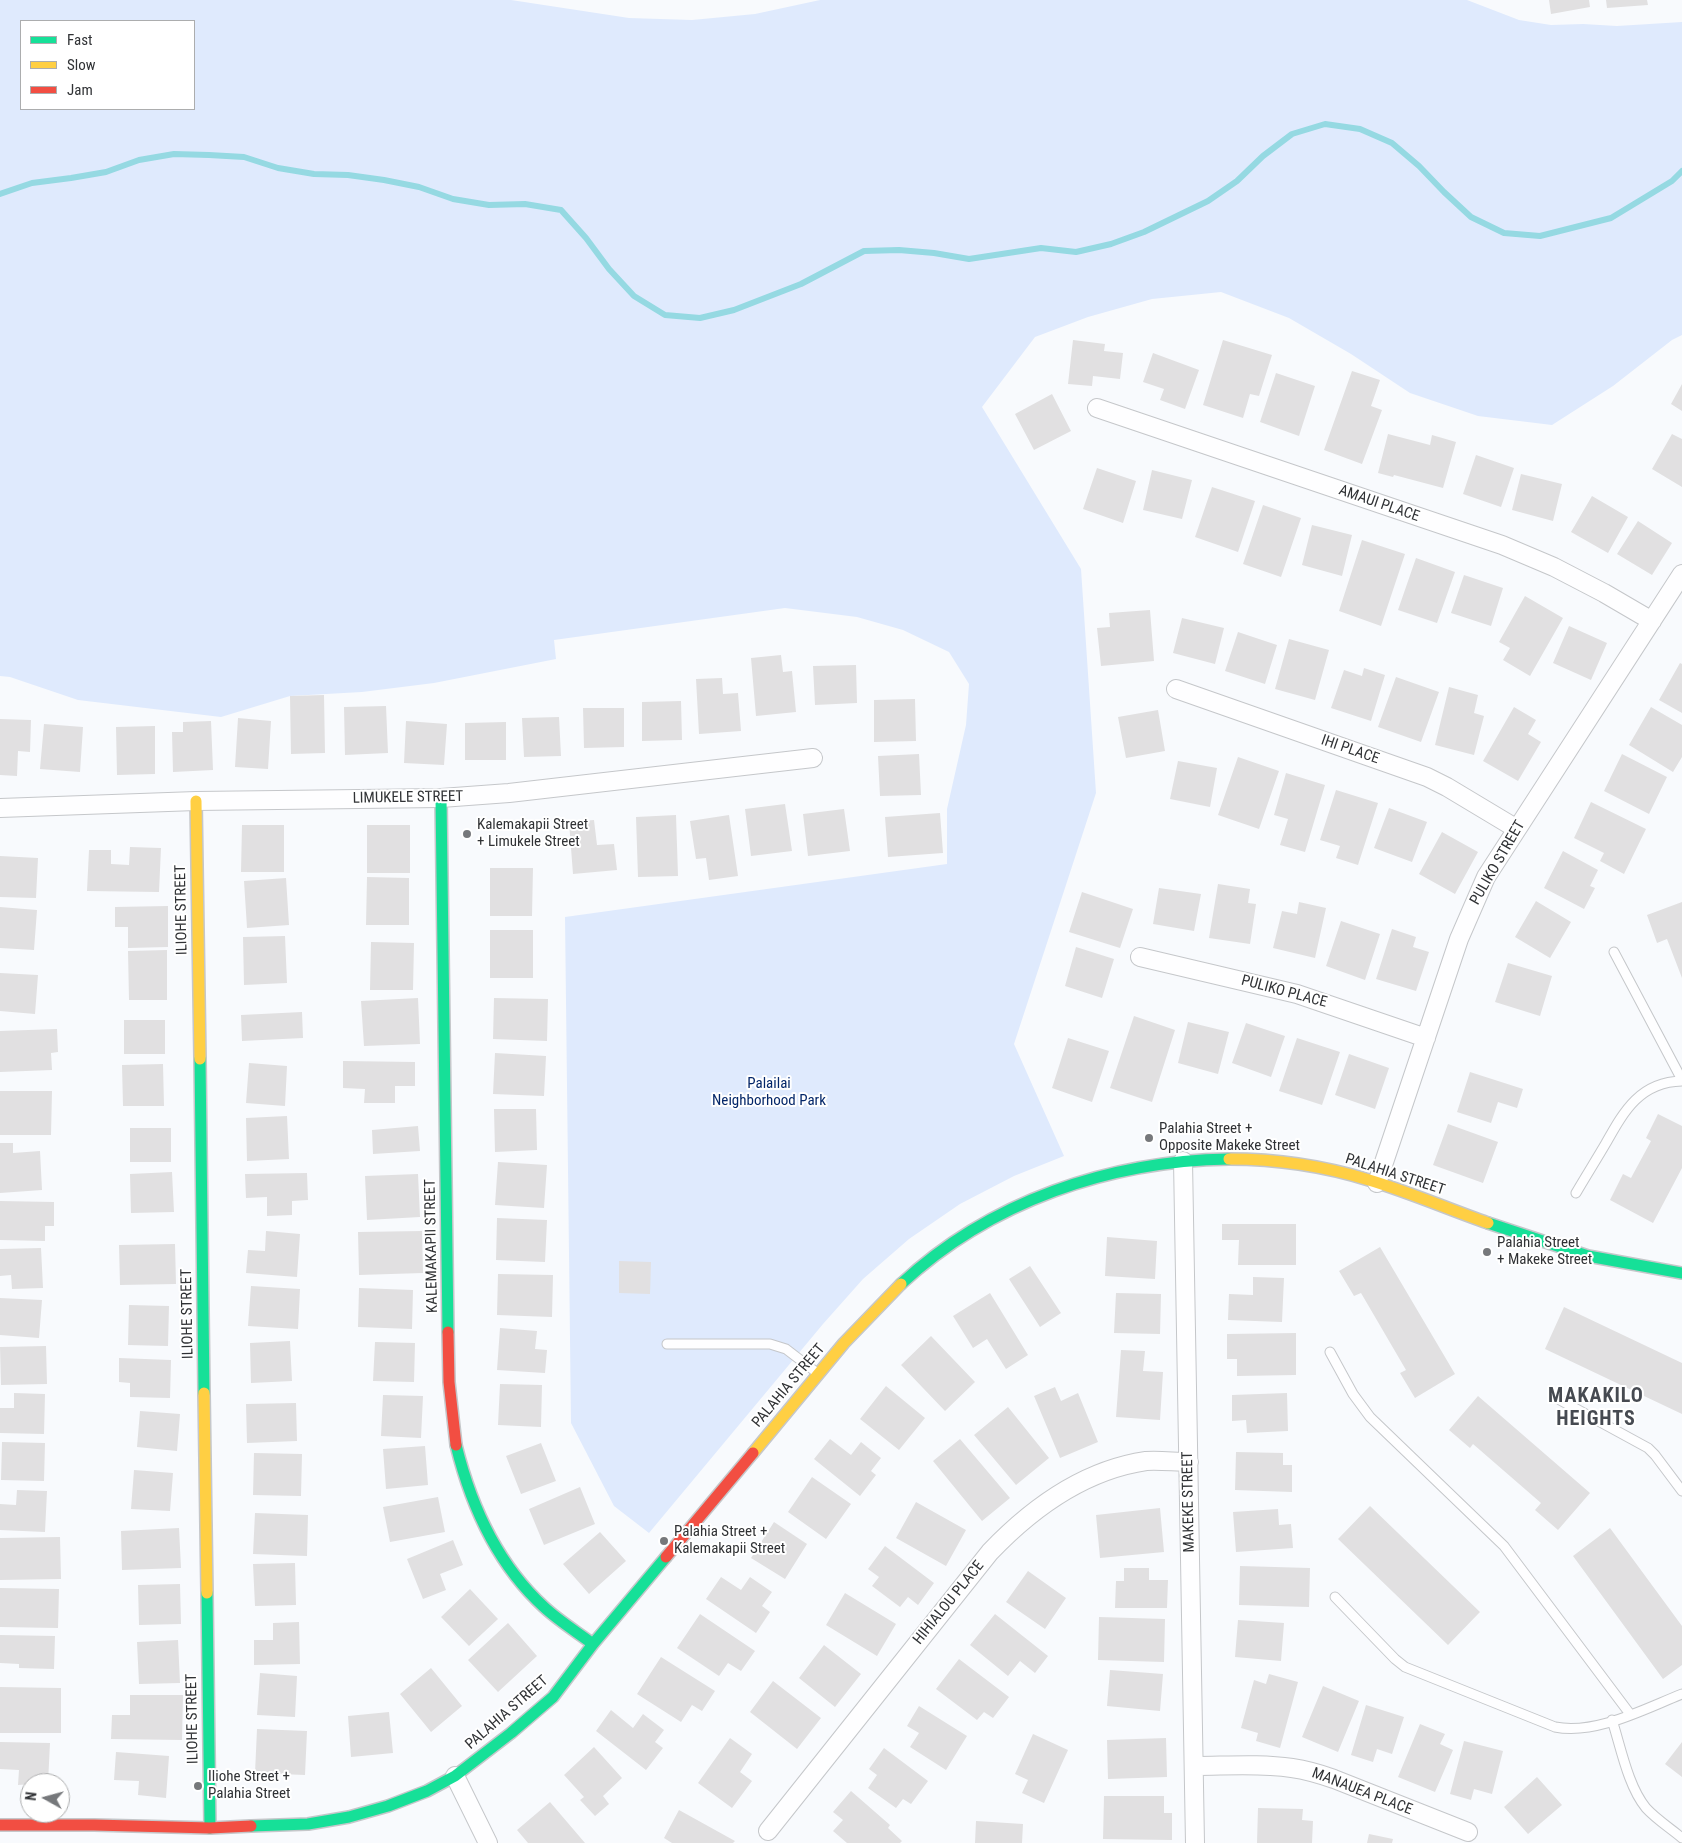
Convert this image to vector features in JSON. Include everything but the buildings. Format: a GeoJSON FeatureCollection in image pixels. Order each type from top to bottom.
{"type":"FeatureCollection","features":[{"type":"Feature","properties":{"kind":"street","name":"AMAUI PLACE"},"geometry":{"type":"LineString","coordinates":[[1097,408],[1502,545],[1554,567],[1652,621]]}},
{"type":"Feature","properties":{"kind":"street","name":"PULIKO STREET"},"geometry":{"type":"LineString","coordinates":[[1377,1183],[1472,908],[1486,877],[1682,574]]}},
{"type":"Feature","properties":{"kind":"street","name":"IHI PLACE"},"geometry":{"type":"LineString","coordinates":[[1176,689],[1427,778],[1448,787],[1517,829]]}},
{"type":"Feature","properties":{"kind":"street","name":"LIMUKELE STREET"},"geometry":{"type":"LineString","coordinates":[[0,808],[196,801],[441,798],[528,791],[813,758]]}},
{"type":"Feature","properties":{"kind":"street","name":"KALEMAKAPII STREET"},"geometry":{"type":"LineString","coordinates":[[441,798],[449,1382],[451,1418],[456,1452],[466,1486],[480,1518],[512,1570],[540,1603],[593,1644]]}},
{"type":"Feature","properties":{"kind":"street","name":"ILIOHE STREET"},"geometry":{"type":"LineString","coordinates":[[196,801],[210,1828]]}},
{"type":"Feature","properties":{"kind":"street","name":"PULIKO PLACE"},"geometry":{"type":"LineString","coordinates":[[1140,957],[1297,994],[1426,1038]]}},
{"type":"Feature","properties":{"kind":"street","name":"PALAHIA STREET"},"geometry":{"type":"LineString","coordinates":[[0,1825],[210,1828],[308,1824],[348,1817],[388,1806],[427,1791],[455,1776],[511,1733],[553,1697],[593,1644],[818,1374],[883,1300],[926,1262],[974,1229],[1025,1202],[1080,1181],[1136,1167],[1183,1161],[1251,1159],[1308,1165],[1377,1183],[1558,1247],[1627,1266],[1682,1273]]}},
{"type":"Feature","properties":{"kind":"street","name":"MAKEKE STREET"},"geometry":{"type":"LineString","coordinates":[[1183,1161],[1195,1843]]}},
{"type":"Feature","properties":{"kind":"street","name":"HIHIALOU PLACE"},"geometry":{"type":"LineString","coordinates":[[768,1831],[990,1552],[1011,1530],[1035,1510],[1061,1493],[1088,1479],[1117,1468],[1147,1461],[1189,1462]]}},
{"type":"Feature","properties":{"kind":"street","name":"MANAUEA PLACE"},"geometry":{"type":"LineString","coordinates":[[1194,1766],[1270,1766],[1313,1772],[1468,1832]]}},
{"type":"Feature","properties":{"kind":"street"},"geometry":{"type":"LineString","coordinates":[[455,1776],[488,1843]]}},
{"type":"Feature","properties":{"kind":"lane"},"geometry":{"type":"LineString","coordinates":[[1576,1193],[1630,1104],[1652,1088],[1669,1082],[1682,1081],[1614,952]]}},
{"type":"Feature","properties":{"kind":"lane"},"geometry":{"type":"LineString","coordinates":[[667,1344],[778,1345],[790,1351],[818,1374]]}},
{"type":"Feature","properties":{"kind":"lane"},"geometry":{"type":"LineString","coordinates":[[1330,1352],[1354,1394],[1370,1417],[1504,1546],[1630,1714]]}},
{"type":"Feature","properties":{"kind":"lane"},"geometry":{"type":"LineString","coordinates":[[1560,1400],[1648,1448],[1682,1491]]}},
{"type":"Feature","properties":{"kind":"lane"},"geometry":{"type":"LineString","coordinates":[[1335,1597],[1399,1663],[1416,1673],[1555,1727],[1583,1729],[1630,1714],[1682,1694]]}},
{"type":"Feature","properties":{"kind":"lane"},"geometry":{"type":"LineString","coordinates":[[1612,1720],[1632,1784],[1641,1800],[1653,1815],[1682,1838]]}},
{"type":"Feature","properties":{"kind":"green space","name":"Palailai Neighborhood Park"},"geometry":{"type":"Polygon","coordinates":[[[0,0],[511,0],[629,18],[692,20],[755,14],[820,0],[1467,0],[1519,20],[1551,25],[1617,26],[1682,22],[1682,335],[1672,340],[1613,386],[1552,425],[1478,416],[1410,393],[1351,354],[1289,318],[1221,292],[1152,299],[1088,317],[1035,337],[982,407],[1081,569],[1096,793],[1014,1044],[1064,1156],[1014,1176],[960,1204],[909,1239],[863,1279],[823,1324],[649,1533],[614,1506],[571,1423],[565,917],[947,864],[947,809],[966,725],[969,684],[949,652],[903,630],[857,617],[785,608],[554,640],[556,659],[434,683],[362,692],[290,696],[221,717],[78,700],[10,677],[0,676],[0,0]]]}},
{"type":"Feature","properties":{"kind":"waterway"},"geometry":{"type":"LineString","coordinates":[[0,194],[32,183],[106,172],[139,160],[174,154],[244,157],[278,168],[314,174],[348,175],[419,187],[453,199],[489,205],[525,204],[561,210],[586,238],[609,269],[634,296],[665,315],[700,318],[734,310],[801,284],[864,251],[899,250],[969,259],[1041,248],[1076,252],[1111,244],[1144,232],[1208,201],[1237,181],[1263,156],[1292,134],[1325,124],[1360,129],[1392,143],[1419,166],[1471,217],[1504,233],[1540,236],[1611,218],[1672,181],[1682,171]]}},
{"type":"Feature","properties":{"kind":"traffic: fast"},"geometry":{"type":"LineString","coordinates":[[441,798],[448,1332]]}},
{"type":"Feature","properties":{"kind":"traffic: fast"},"geometry":{"type":"LineString","coordinates":[[200,1059],[204,1393]]}},
{"type":"Feature","properties":{"kind":"traffic: fast"},"geometry":{"type":"LineString","coordinates":[[901,1284],[936,1255],[973,1230],[1013,1209],[1054,1191],[1096,1178],[1140,1168],[1184,1162],[1229,1159]]}},
{"type":"Feature","properties":{"kind":"traffic: fast"},"geometry":{"type":"LineString","coordinates":[[1488,1223],[1588,1256],[1682,1273]]}},
{"type":"Feature","properties":{"kind":"traffic: fast"},"geometry":{"type":"LineString","coordinates":[[456,1445],[469,1490],[499,1553],[527,1590],[544,1607],[593,1644]]}},
{"type":"Feature","properties":{"kind":"traffic: fast"},"geometry":{"type":"LineString","coordinates":[[251,1826],[308,1824],[349,1817],[388,1806],[427,1791],[455,1776],[511,1733],[553,1697],[593,1644],[666,1557]]}},
{"type":"Feature","properties":{"kind":"traffic: fast"},"geometry":{"type":"LineString","coordinates":[[207,1593],[210,1828]]}},
{"type":"Feature","properties":{"kind":"traffic: slow"},"geometry":{"type":"LineString","coordinates":[[196,801],[200,1059]]}},
{"type":"Feature","properties":{"kind":"traffic: slow"},"geometry":{"type":"LineString","coordinates":[[1229,1159],[1283,1162],[1318,1167],[1352,1175],[1414,1195],[1488,1223]]}},
{"type":"Feature","properties":{"kind":"traffic: slow"},"geometry":{"type":"LineString","coordinates":[[753,1453],[844,1343],[901,1284]]}},
{"type":"Feature","properties":{"kind":"traffic: slow"},"geometry":{"type":"LineString","coordinates":[[204,1393],[207,1593]]}},
{"type":"Feature","properties":{"kind":"traffic: jam"},"geometry":{"type":"LineString","coordinates":[[448,1332],[449,1382],[456,1445]]}},
{"type":"Feature","properties":{"kind":"traffic: jam"},"geometry":{"type":"LineString","coordinates":[[666,1557],[753,1453]]}},
{"type":"Feature","properties":{"kind":"traffic: jam"},"geometry":{"type":"LineString","coordinates":[[0,1825],[210,1828],[251,1826]]}},
{"type":"Feature","properties":{"kind":"place","name":"Kalemakapii Street + Limukele Street"},"geometry":{"type":"Point","coordinates":[467,834]}},
{"type":"Feature","properties":{"kind":"place","name":"Palahia Street + Opposite Makeke Street"},"geometry":{"type":"Point","coordinates":[1149,1138]}},
{"type":"Feature","properties":{"kind":"place","name":"Palahia Street + Makeke Street"},"geometry":{"type":"Point","coordinates":[1487,1252]}},
{"type":"Feature","properties":{"kind":"place","name":"Palahia Street + Kalemakapii Street"},"geometry":{"type":"Point","coordinates":[664,1541]}},
{"type":"Feature","properties":{"kind":"place","name":"Iliohe Street + Palahia Street"},"geometry":{"type":"Point","coordinates":[198,1786]}},
{"type":"Feature","properties":{"kind":"district","name":"MAKAKILO HEIGHTS"},"geometry":{"type":"Point","coordinates":[1596,1408]}}]}
